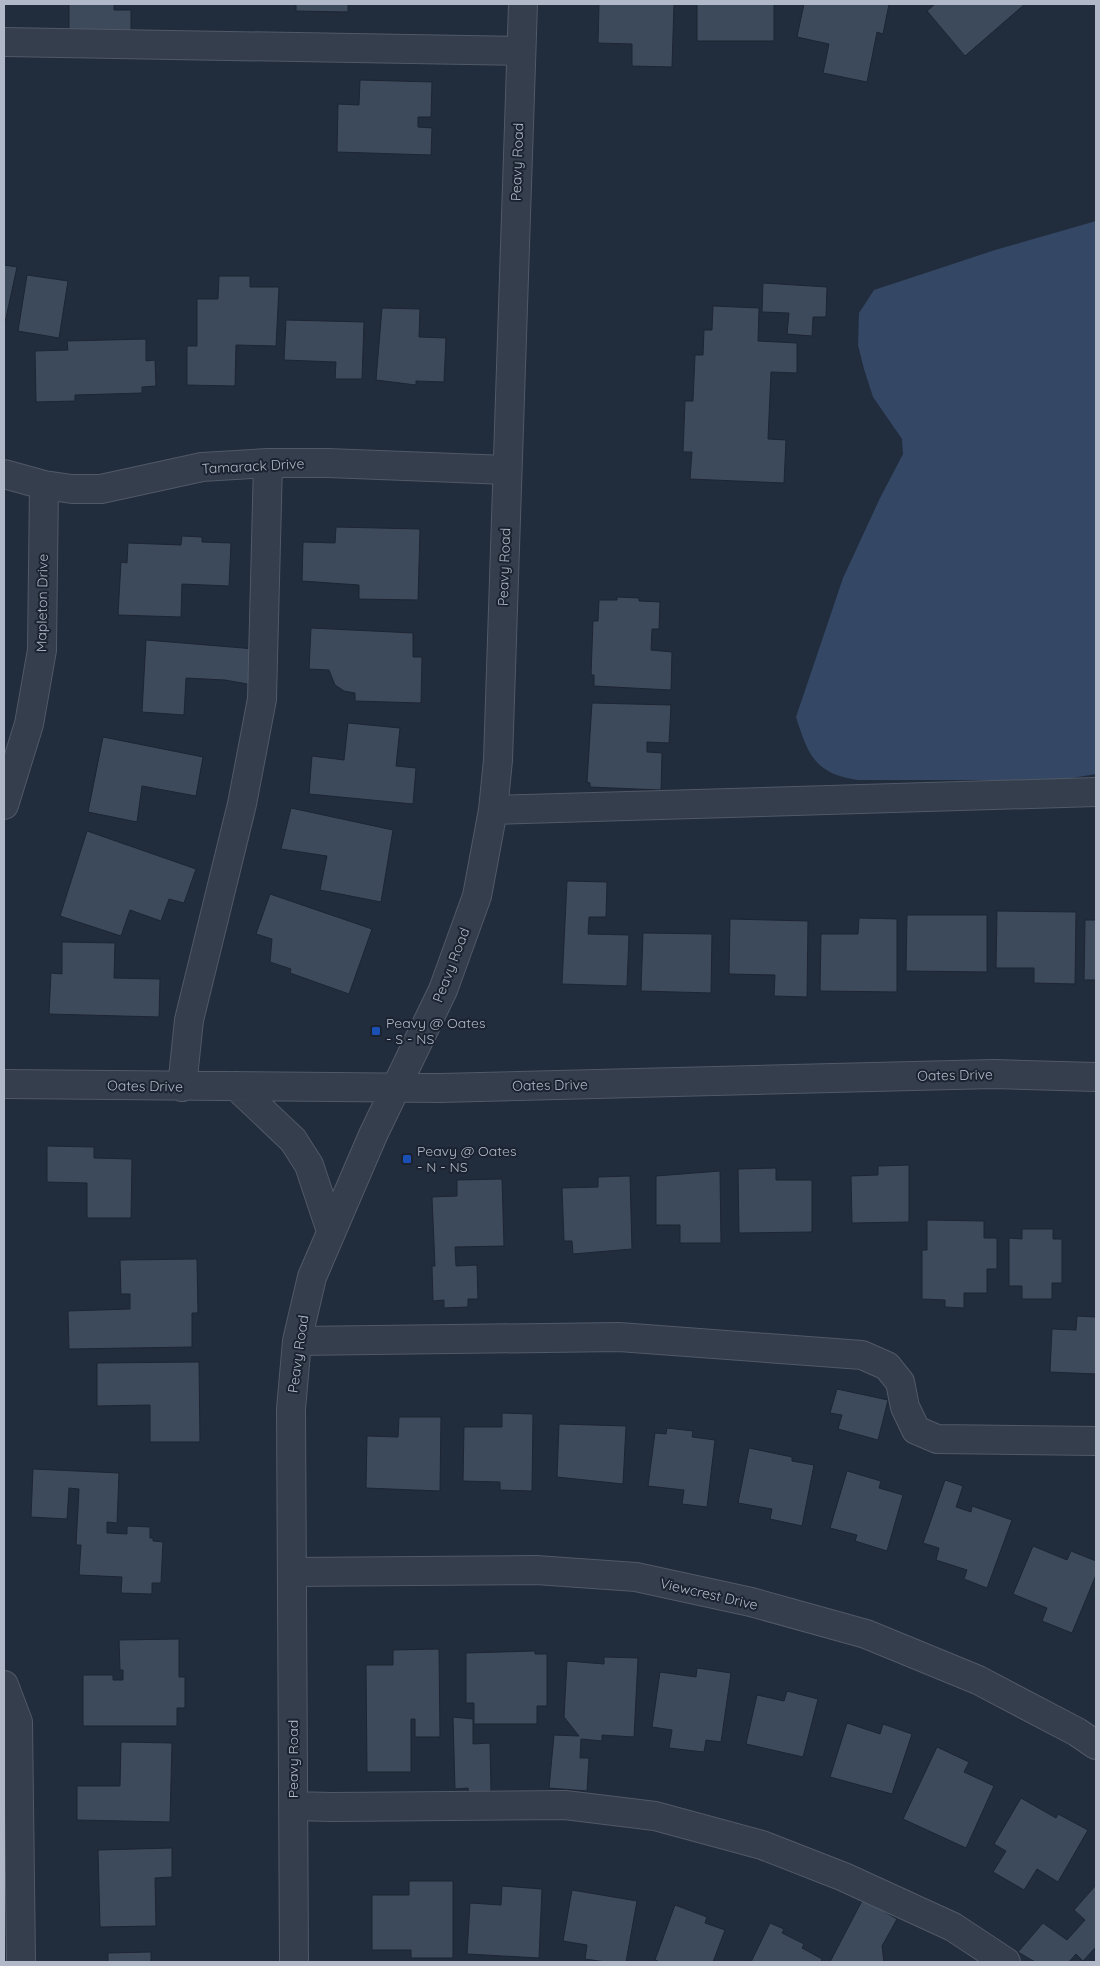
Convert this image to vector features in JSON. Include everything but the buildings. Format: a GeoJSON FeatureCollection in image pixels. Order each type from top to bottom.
{"type":"FeatureCollection","features":[{"type":"Feature","properties":{"kind":"street","name":"Peavy Road"},"geometry":{"type":"LineString","coordinates":[[294,1962],[291,1409],[298,1341],[312,1276],[395,1087],[443,990],[478,896],[493,810],[498,760],[523,4]]}},
{"type":"Feature","properties":{"kind":"street"},"geometry":{"type":"LineString","coordinates":[[4,42],[521,51]]}},
{"type":"Feature","properties":{"kind":"street"},"geometry":{"type":"LineString","coordinates":[[182,1086],[189,1020],[242,804],[262,699],[268,463]]}},
{"type":"Feature","properties":{"kind":"street","name":"Tamarack Drive"},"geometry":{"type":"LineString","coordinates":[[4,474],[44,485],[72,490],[101,489],[202,467],[268,463],[328,463],[507,470]]}},
{"type":"Feature","properties":{"kind":"street","name":"Mapleton Drive"},"geometry":{"type":"LineString","coordinates":[[4,805],[29,724],[42,650],[44,485]]}},
{"type":"Feature","properties":{"kind":"street"},"geometry":{"type":"LineString","coordinates":[[493,810],[1096,792]]}},
{"type":"Feature","properties":{"kind":"street","name":"Oates Drive"},"geometry":{"type":"LineString","coordinates":[[4,1084],[440,1088],[994,1074],[1096,1077]]}},
{"type":"Feature","properties":{"kind":"street"},"geometry":{"type":"LineString","coordinates":[[236,1086],[293,1140],[309,1165],[331,1231]]}},
{"type":"Feature","properties":{"kind":"street"},"geometry":{"type":"LineString","coordinates":[[298,1341],[619,1337],[862,1355],[888,1366],[900,1382],[905,1407],[916,1430],[937,1439],[1096,1441]]}},
{"type":"Feature","properties":{"kind":"street","name":"Viewcrest Drive"},"geometry":{"type":"LineString","coordinates":[[293,1572],[536,1570],[636,1578],[751,1602],[866,1634],[978,1680],[1076,1732],[1096,1745]]}},
{"type":"Feature","properties":{"kind":"street"},"geometry":{"type":"LineString","coordinates":[[4,1684],[18,1722],[21,1962]]}},
{"type":"Feature","properties":{"kind":"street"},"geometry":{"type":"LineString","coordinates":[[293,1806],[565,1805],[655,1816],[762,1845],[844,1877],[953,1927],[1006,1962]]}},
{"type":"Feature","properties":{"kind":"water"},"geometry":{"type":"Polygon","coordinates":[[[1096,221],[1096,774],[1060,780],[858,780],[832,773],[815,761],[805,742],[796,717],[843,578],[880,498],[903,454],[902,439],[873,397],[864,369],[858,345],[859,313],[874,290],[995,250],[1096,221]]]}},
{"type":"Feature","properties":{"kind":"place","name":"Peavy @ Oates - S - NS"},"geometry":{"type":"Point","coordinates":[376,1031]}},
{"type":"Feature","properties":{"kind":"place","name":"Peavy @ Oates - N - NS"},"geometry":{"type":"Point","coordinates":[407,1159]}}]}
